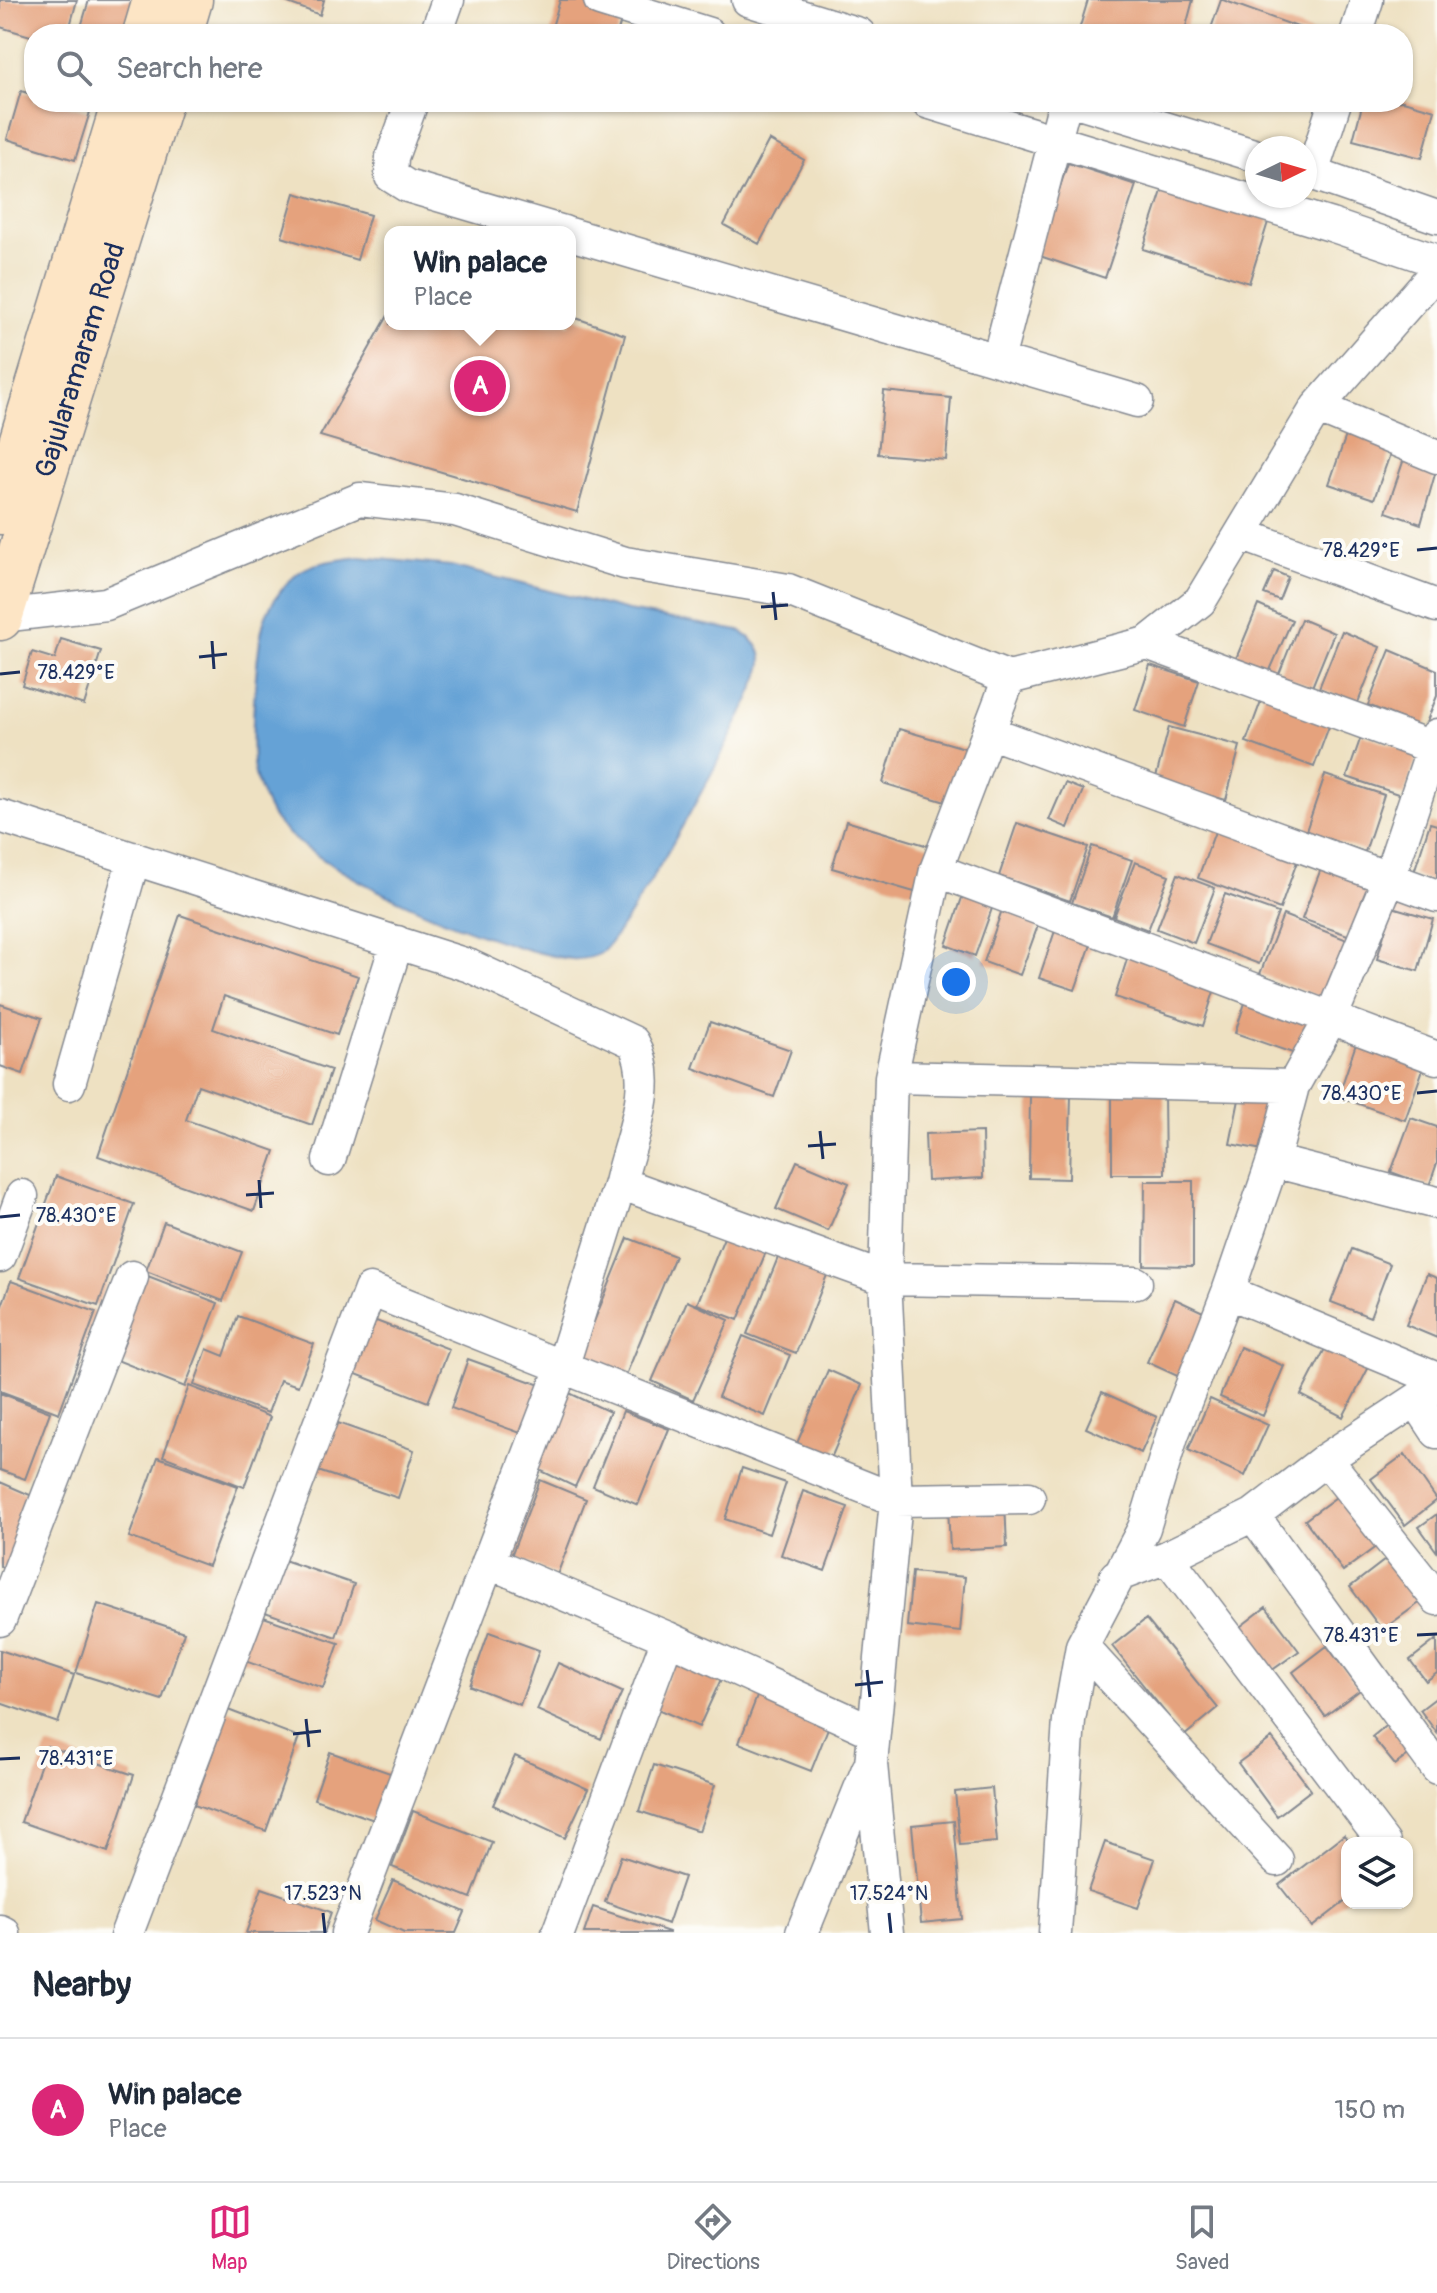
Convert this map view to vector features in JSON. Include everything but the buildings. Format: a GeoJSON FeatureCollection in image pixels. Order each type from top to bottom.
{"type":"FeatureCollection","features":[{"type":"Feature","properties":{"kind":"main road"},"geometry":{"type":"LineString","coordinates":[[148,24],[155,0]]}},
{"type":"Feature","properties":{"kind":"main road"},"geometry":{"type":"LineString","coordinates":[[183,24],[190,0]]}},
{"type":"Feature","properties":{"kind":"main road","name":"Gajularamaram Road"},"geometry":{"type":"LineString","coordinates":[[0,512],[121,112]]}},
{"type":"Feature","properties":{"kind":"main road","name":"Gajularamaram Road"},"geometry":{"type":"LineString","coordinates":[[0,617],[157,112]]}},
{"type":"Feature","properties":{"kind":"street"},"geometry":{"type":"LineString","coordinates":[[440,24],[448,0]]}},
{"type":"Feature","properties":{"kind":"street"},"geometry":{"type":"LineString","coordinates":[[600,0],[677,24]]}},
{"type":"Feature","properties":{"kind":"street"},"geometry":{"type":"LineString","coordinates":[[748,0],[826,24]]}},
{"type":"Feature","properties":{"kind":"street"},"geometry":{"type":"LineString","coordinates":[[1359,24],[1367,0]]}},
{"type":"Feature","properties":{"kind":"street"},"geometry":{"type":"LineString","coordinates":[[408,112],[392,157],[391,176],[407,186],[544,226]]}},
{"type":"Feature","properties":{"kind":"street"},"geometry":{"type":"LineString","coordinates":[[959,112],[1437,261]]}},
{"type":"Feature","properties":{"kind":"street"},"geometry":{"type":"LineString","coordinates":[[998,360],[1062,112]]}},
{"type":"Feature","properties":{"kind":"street"},"geometry":{"type":"LineString","coordinates":[[1112,112],[1245,152]]}},
{"type":"Feature","properties":{"kind":"street"},"geometry":{"type":"LineString","coordinates":[[1317,150],[1331,112]]}},
{"type":"Feature","properties":{"kind":"street"},"geometry":{"type":"LineString","coordinates":[[1317,175],[1437,217]]}},
{"type":"Feature","properties":{"kind":"street"},"geometry":{"type":"LineString","coordinates":[[576,236],[1137,401]]}},
{"type":"Feature","properties":{"kind":"street"},"geometry":{"type":"LineString","coordinates":[[0,617],[106,604],[360,499],[455,510],[625,563],[788,590],[1009,678],[1147,643],[1200,601],[1317,407],[1425,302],[1437,271]]}},
{"type":"Feature","properties":{"kind":"street"},"geometry":{"type":"LineString","coordinates":[[1317,407],[1437,457]]}},
{"type":"Feature","properties":{"kind":"street"},"geometry":{"type":"LineString","coordinates":[[1241,534],[1437,606]]}},
{"type":"Feature","properties":{"kind":"street"},"geometry":{"type":"LineString","coordinates":[[1055,1933],[1069,1720],[1082,1646],[1116,1576],[1144,1528],[1172,1436],[1228,1292],[1273,1161],[1293,1086],[1331,1018],[1389,878],[1436,744],[1147,643]]}},
{"type":"Feature","properties":{"kind":"street"},"geometry":{"type":"LineString","coordinates":[[887,1933],[871,1764],[896,1500],[885,1279],[891,1077],[936,870],[1009,678]]}},
{"type":"Feature","properties":{"kind":"street"},"geometry":{"type":"LineString","coordinates":[[989,732],[1437,896]]}},
{"type":"Feature","properties":{"kind":"street"},"geometry":{"type":"LineString","coordinates":[[0,816],[470,966],[633,1042],[643,1060],[645,1078],[620,1183],[562,1368],[347,1933]]}},
{"type":"Feature","properties":{"kind":"street"},"geometry":{"type":"LineString","coordinates":[[69,1084],[134,858]]}},
{"type":"Feature","properties":{"kind":"street"},"geometry":{"type":"LineString","coordinates":[[936,870],[1437,1058]]}},
{"type":"Feature","properties":{"kind":"street"},"geometry":{"type":"LineString","coordinates":[[329,1160],[397,942]]}},
{"type":"Feature","properties":{"kind":"street"},"geometry":{"type":"LineString","coordinates":[[891,1077],[1293,1086]]}},
{"type":"Feature","properties":{"kind":"street"},"geometry":{"type":"LineString","coordinates":[[1273,1161],[1437,1203]]}},
{"type":"Feature","properties":{"kind":"street"},"geometry":{"type":"LineString","coordinates":[[620,1183],[885,1279],[1136,1283]]}},
{"type":"Feature","properties":{"kind":"street"},"geometry":{"type":"LineString","coordinates":[[0,1256],[22,1196]]}},
{"type":"Feature","properties":{"kind":"street"},"geometry":{"type":"LineString","coordinates":[[0,1620],[132,1277]]}},
{"type":"Feature","properties":{"kind":"street"},"geometry":{"type":"LineString","coordinates":[[127,1933],[370,1290],[896,1500],[1029,1498]]}},
{"type":"Feature","properties":{"kind":"street"},"geometry":{"type":"LineString","coordinates":[[1228,1292],[1430,1388]]}},
{"type":"Feature","properties":{"kind":"street"},"geometry":{"type":"LineString","coordinates":[[1430,1388],[1437,1432]]}},
{"type":"Feature","properties":{"kind":"street"},"geometry":{"type":"LineString","coordinates":[[1116,1576],[1167,1557],[1253,1515],[1326,1459],[1430,1388]]}},
{"type":"Feature","properties":{"kind":"street"},"geometry":{"type":"LineString","coordinates":[[1326,1459],[1437,1599]]}},
{"type":"Feature","properties":{"kind":"street"},"geometry":{"type":"LineString","coordinates":[[1253,1515],[1437,1768]]}},
{"type":"Feature","properties":{"kind":"street"},"geometry":{"type":"LineString","coordinates":[[1167,1557],[1379,1837]]}},
{"type":"Feature","properties":{"kind":"street"},"geometry":{"type":"LineString","coordinates":[[488,1562],[668,1638],[872,1731]]}},
{"type":"Feature","properties":{"kind":"street"},"geometry":{"type":"LineString","coordinates":[[558,1933],[668,1638]]}},
{"type":"Feature","properties":{"kind":"street"},"geometry":{"type":"LineString","coordinates":[[1082,1646],[1277,1860]]}},
{"type":"Feature","properties":{"kind":"street"},"geometry":{"type":"LineString","coordinates":[[802,1933],[871,1764]]}},
{"type":"Feature","properties":{"kind":"water"},"geometry":{"type":"Polygon","coordinates":[[[360,557],[451,566],[628,611],[739,631],[759,648],[762,663],[740,719],[662,861],[601,953],[575,959],[541,953],[501,942],[410,906],[324,860],[292,837],[271,814],[262,796],[253,763],[257,663],[267,613],[284,587],[303,570],[327,562],[360,557]]]}},
{"type":"Feature","properties":{"kind":"place","name":"Win palace"},"geometry":{"type":"Point","coordinates":[480,386]}}]}
